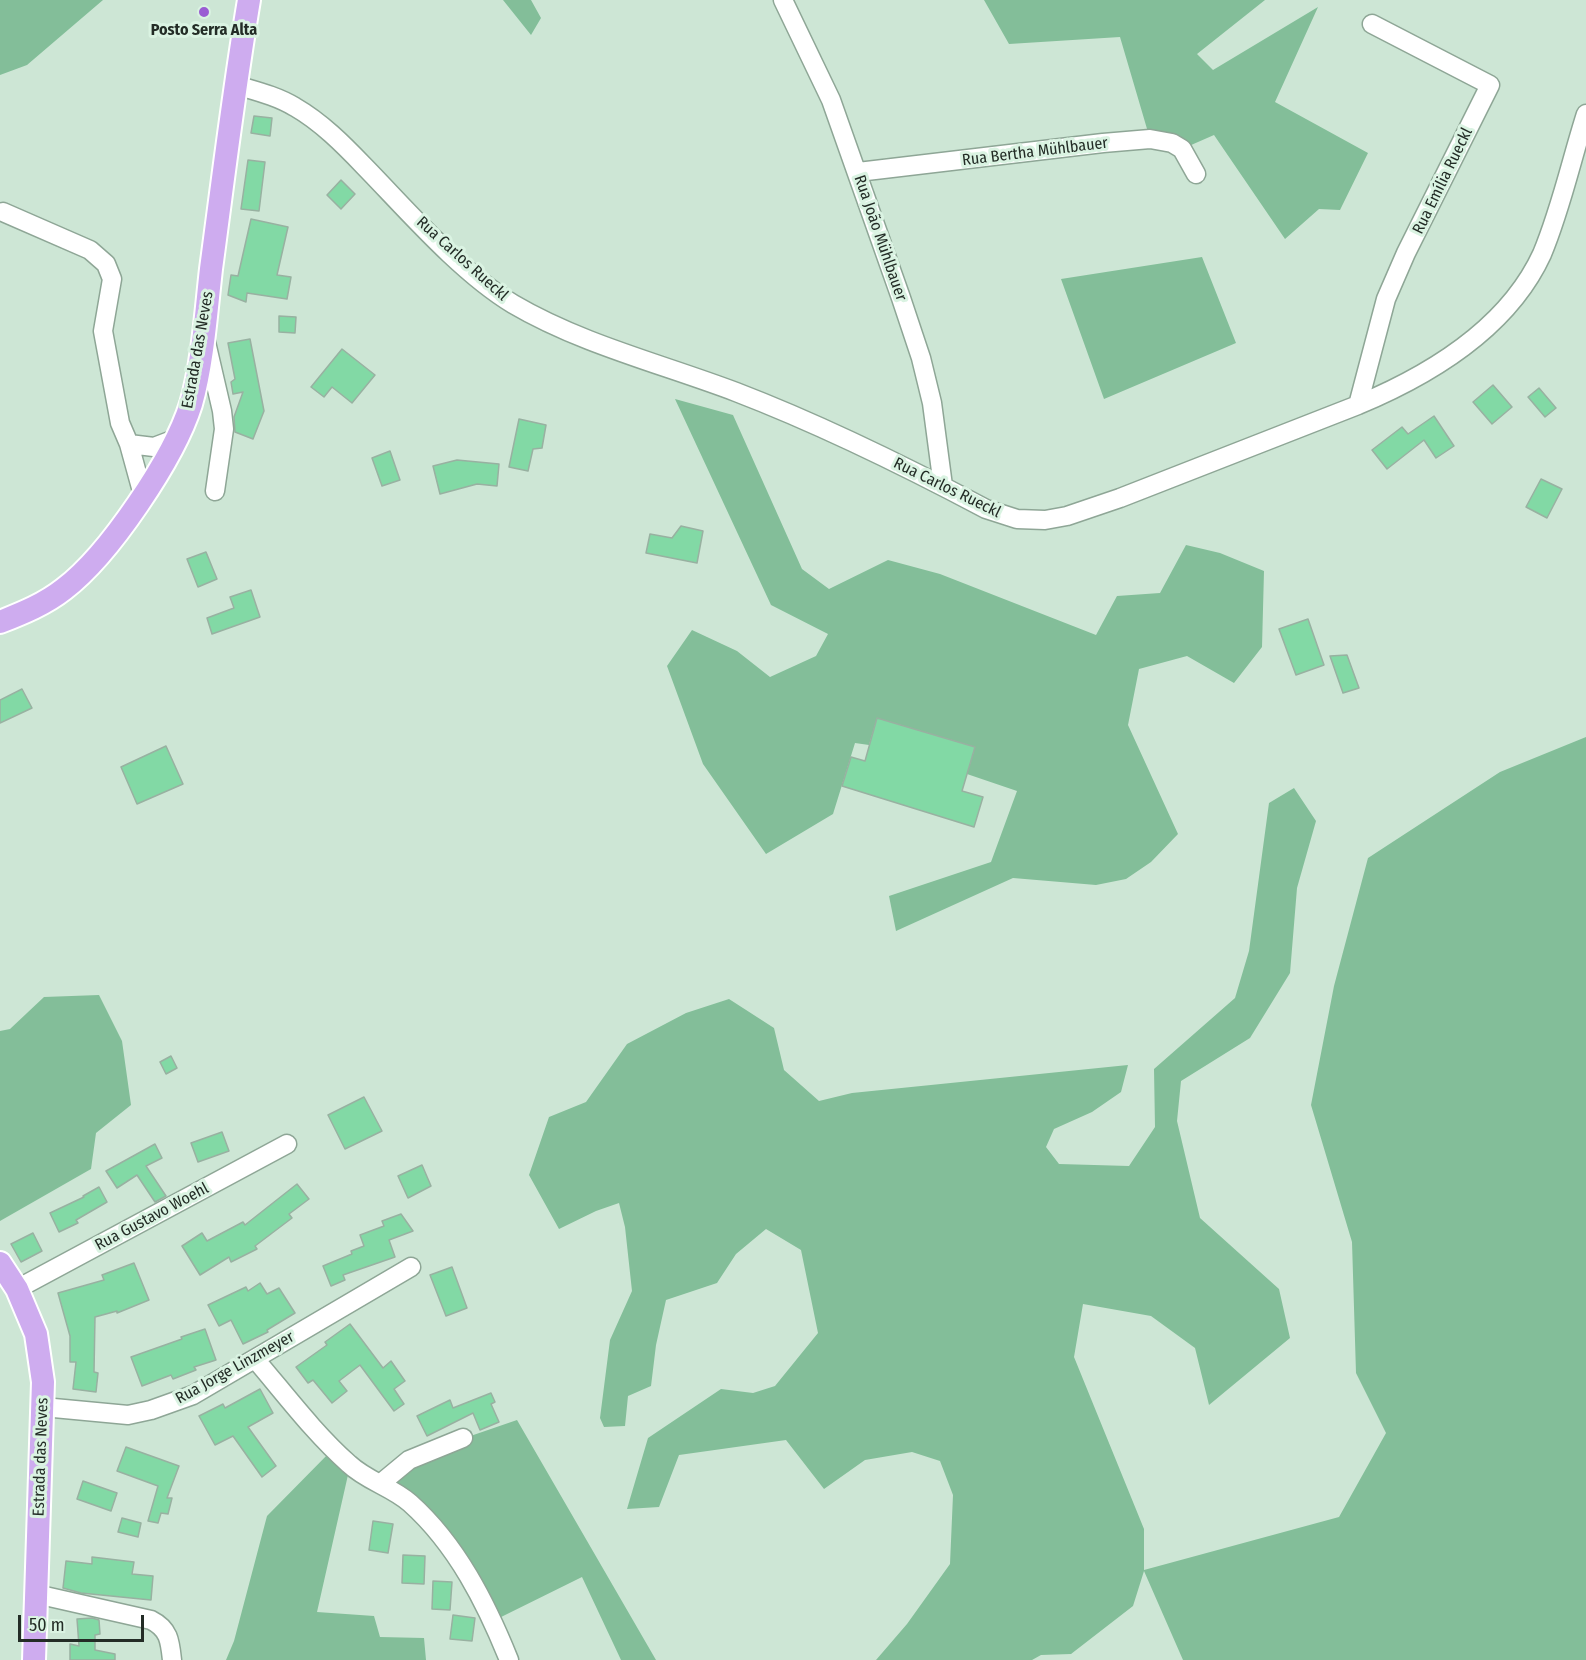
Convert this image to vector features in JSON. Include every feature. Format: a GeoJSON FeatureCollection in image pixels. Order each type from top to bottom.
{"type":"FeatureCollection","features":[{"type":"Feature","properties":{"kind":"main road","name":"Estrada das Neves"},"geometry":{"type":"LineString","coordinates":[[0,622],[47,602],[79,577],[104,550],[143,495],[175,439],[192,399],[249,0]]}},
{"type":"Feature","properties":{"kind":"main road","name":"Estrada das Neves"},"geometry":{"type":"LineString","coordinates":[[0,1263],[17,1289],[36,1334],[41,1360],[43,1407],[34,1660]]}},
{"type":"Feature","properties":{"kind":"street","name":"Rua João Mühlbauer"},"geometry":{"type":"LineString","coordinates":[[783,0],[831,100],[921,358],[932,403],[943,486]]}},
{"type":"Feature","properties":{"kind":"street","name":"Rua Emília Rueckl"},"geometry":{"type":"LineString","coordinates":[[1358,405],[1386,299],[1490,85],[1372,24]]}},
{"type":"Feature","properties":{"kind":"street","name":"Rua Carlos Rueckl"},"geometry":{"type":"LineString","coordinates":[[236,85],[275,97],[310,117],[350,152],[451,254],[511,302],[557,326],[589,339],[820,426],[1003,516],[1032,521],[1067,516],[1120,498],[1358,405],[1420,376],[1453,354],[1499,315],[1531,274],[1550,233],[1586,114]]}},
{"type":"Feature","properties":{"kind":"street","name":"Rua Bertha Mühlbauer"},"geometry":{"type":"LineString","coordinates":[[858,172],[1150,139],[1172,143],[1182,149],[1196,174]]}},
{"type":"Feature","properties":{"kind":"street"},"geometry":{"type":"LineString","coordinates":[[3,212],[90,250],[106,264],[112,279],[103,331],[120,423],[129,444],[143,495]]}},
{"type":"Feature","properties":{"kind":"street"},"geometry":{"type":"LineString","coordinates":[[203,331],[222,411],[224,429],[215,491]]}},
{"type":"Feature","properties":{"kind":"street"},"geometry":{"type":"LineString","coordinates":[[129,444],[154,447],[175,439]]}},
{"type":"Feature","properties":{"kind":"street","name":"Rua Gustavo Woehl"},"geometry":{"type":"LineString","coordinates":[[17,1289],[287,1144]]}},
{"type":"Feature","properties":{"kind":"street","name":"Rua Jorge Linzmeyer"},"geometry":{"type":"LineString","coordinates":[[43,1407],[128,1415],[151,1410],[193,1395],[411,1267]]}},
{"type":"Feature","properties":{"kind":"street"},"geometry":{"type":"LineString","coordinates":[[255,1359],[350,1466],[409,1502],[454,1554],[482,1599],[509,1660]]}},
{"type":"Feature","properties":{"kind":"street"},"geometry":{"type":"LineString","coordinates":[[380,1484],[409,1460],[464,1438]]}},
{"type":"Feature","properties":{"kind":"street"},"geometry":{"type":"LineString","coordinates":[[36,1594],[151,1620],[162,1626],[168,1637],[172,1660]]}},
{"type":"Feature","properties":{"kind":"green space"},"geometry":{"type":"Polygon","coordinates":[[[0,0],[103,0],[27,65],[0,75],[0,0]]]}},
{"type":"Feature","properties":{"kind":"green space"},"geometry":{"type":"Polygon","coordinates":[[[503,0],[531,0],[541,18],[531,35],[503,0]]]}},
{"type":"Feature","properties":{"kind":"green space"},"geometry":{"type":"Polygon","coordinates":[[[984,0],[1265,0],[1197,54],[1213,70],[1318,7],[1275,102],[1368,153],[1340,210],[1319,209],[1285,239],[1214,135],[1182,149],[1150,139],[1120,37],[1009,44],[984,0]]]}},
{"type":"Feature","properties":{"kind":"green space"},"geometry":{"type":"Polygon","coordinates":[[[1202,257],[1236,343],[1104,399],[1061,279],[1202,257]]]}},
{"type":"Feature","properties":{"kind":"green space"},"geometry":{"type":"Polygon","coordinates":[[[675,399],[733,415],[802,569],[829,589],[888,560],[940,574],[1096,635],[1117,596],[1160,593],[1186,545],[1220,553],[1264,571],[1262,647],[1234,683],[1187,656],[1139,669],[1128,725],[1178,834],[1151,862],[1126,879],[1096,885],[1013,878],[896,931],[889,896],[991,862],[1017,791],[967,774],[975,747],[877,718],[869,745],[855,743],[833,814],[766,854],[703,764],[667,666],[692,630],[737,651],[770,677],[816,656],[828,634],[771,605],[675,399]]]}},
{"type":"Feature","properties":{"kind":"green space"},"geometry":{"type":"Polygon","coordinates":[[[1586,737],[1586,1660],[1183,1660],[1144,1571],[1133,1606],[1071,1654],[1041,1655],[1032,1660],[876,1660],[907,1624],[950,1564],[953,1495],[940,1461],[912,1452],[865,1460],[824,1489],[786,1440],[679,1455],[659,1507],[627,1509],[648,1438],[721,1389],[753,1393],[775,1386],[818,1333],[801,1250],[766,1229],[736,1254],[717,1283],[666,1300],[656,1345],[651,1386],[628,1396],[625,1426],[604,1427],[600,1418],[610,1340],[632,1291],[625,1227],[619,1203],[596,1211],[559,1229],[529,1175],[549,1117],[586,1102],[627,1044],[686,1013],[729,999],[774,1028],[784,1070],[819,1101],[852,1093],[1128,1065],[1121,1092],[1092,1112],[1054,1129],[1046,1147],[1059,1164],[1129,1166],[1155,1127],[1154,1069],[1235,998],[1249,951],[1269,803],[1294,788],[1316,821],[1297,888],[1290,973],[1250,1038],[1181,1081],[1177,1121],[1200,1218],[1279,1289],[1290,1338],[1209,1405],[1195,1348],[1151,1316],[1083,1304],[1074,1357],[1144,1529],[1144,1570],[1339,1517],[1386,1433],[1356,1373],[1352,1242],[1311,1105],[1334,986],[1368,858],[1500,772],[1586,737]]]}},
{"type":"Feature","properties":{"kind":"green space"},"geometry":{"type":"Polygon","coordinates":[[[99,995],[122,1041],[131,1105],[96,1133],[91,1169],[0,1221],[0,1031],[10,1029],[44,997],[99,995]]]}},
{"type":"Feature","properties":{"kind":"green space"},"geometry":{"type":"Polygon","coordinates":[[[517,1420],[656,1660],[621,1660],[582,1577],[493,1621],[467,1574],[380,1484],[456,1441],[517,1420]]]}},
{"type":"Feature","properties":{"kind":"green space"},"geometry":{"type":"Polygon","coordinates":[[[333,1449],[350,1466],[317,1612],[374,1616],[380,1637],[424,1638],[426,1660],[226,1660],[234,1641],[267,1516],[333,1449]]]}},
{"type":"Feature","properties":{"kind":"building"},"geometry":{"type":"Polygon","coordinates":[[[254,116],[272,118],[270,136],[251,133],[254,116]]]}},
{"type":"Feature","properties":{"kind":"building"},"geometry":{"type":"Polygon","coordinates":[[[248,160],[265,162],[259,211],[241,209],[248,160]]]}},
{"type":"Feature","properties":{"kind":"building"},"geometry":{"type":"Polygon","coordinates":[[[341,180],[355,194],[341,209],[327,195],[341,180]]]}},
{"type":"Feature","properties":{"kind":"building"},"geometry":{"type":"Polygon","coordinates":[[[251,219],[288,227],[277,275],[291,277],[287,299],[247,293],[246,302],[228,295],[231,275],[238,276],[251,219]]]}},
{"type":"Feature","properties":{"kind":"building"},"geometry":{"type":"Polygon","coordinates":[[[279,316],[296,317],[295,333],[279,332],[279,316]]]}},
{"type":"Feature","properties":{"kind":"building"},"geometry":{"type":"Polygon","coordinates":[[[250,339],[264,411],[253,439],[235,432],[234,417],[243,392],[233,394],[231,382],[235,379],[228,343],[250,339]]]}},
{"type":"Feature","properties":{"kind":"building"},"geometry":{"type":"Polygon","coordinates":[[[342,349],[375,375],[352,403],[332,387],[324,397],[311,387],[342,349]]]}},
{"type":"Feature","properties":{"kind":"building"},"geometry":{"type":"Polygon","coordinates":[[[1493,385],[1512,407],[1492,424],[1473,402],[1493,385]]]}},
{"type":"Feature","properties":{"kind":"building"},"geometry":{"type":"Polygon","coordinates":[[[1539,388],[1556,408],[1545,417],[1528,397],[1539,388]]]}},
{"type":"Feature","properties":{"kind":"building"},"geometry":{"type":"Polygon","coordinates":[[[1434,416],[1454,446],[1436,458],[1424,440],[1387,469],[1372,450],[1402,427],[1408,434],[1434,416]]]}},
{"type":"Feature","properties":{"kind":"building"},"geometry":{"type":"Polygon","coordinates":[[[519,419],[546,425],[542,448],[533,449],[528,471],[509,467],[519,419]]]}},
{"type":"Feature","properties":{"kind":"building"},"geometry":{"type":"Polygon","coordinates":[[[390,451],[400,480],[382,486],[372,458],[390,451]]]}},
{"type":"Feature","properties":{"kind":"building"},"geometry":{"type":"Polygon","coordinates":[[[457,460],[499,464],[497,486],[477,484],[440,494],[433,466],[457,460]]]}},
{"type":"Feature","properties":{"kind":"building"},"geometry":{"type":"Polygon","coordinates":[[[1541,479],[1562,489],[1547,518],[1526,507],[1541,479]]]}},
{"type":"Feature","properties":{"kind":"building"},"geometry":{"type":"Polygon","coordinates":[[[681,526],[703,531],[697,563],[646,553],[650,534],[672,538],[681,526]]]}},
{"type":"Feature","properties":{"kind":"building"},"geometry":{"type":"Polygon","coordinates":[[[206,552],[217,579],[198,587],[187,559],[206,552]]]}},
{"type":"Feature","properties":{"kind":"building"},"geometry":{"type":"Polygon","coordinates":[[[251,590],[260,617],[212,634],[207,618],[234,608],[230,597],[251,590]]]}},
{"type":"Feature","properties":{"kind":"building"},"geometry":{"type":"Polygon","coordinates":[[[1308,619],[1324,665],[1296,675],[1279,629],[1308,619]]]}},
{"type":"Feature","properties":{"kind":"building"},"geometry":{"type":"Polygon","coordinates":[[[1347,655],[1359,688],[1343,693],[1330,656],[1347,655]]]}},
{"type":"Feature","properties":{"kind":"building"},"geometry":{"type":"Polygon","coordinates":[[[22,689],[32,708],[0,723],[0,700],[22,689]]]}},
{"type":"Feature","properties":{"kind":"building"},"geometry":{"type":"Polygon","coordinates":[[[877,718],[975,747],[962,791],[983,797],[974,827],[842,786],[851,757],[865,761],[877,718]]]}},
{"type":"Feature","properties":{"kind":"building"},"geometry":{"type":"Polygon","coordinates":[[[166,746],[183,784],[137,804],[121,767],[166,746]]]}},
{"type":"Feature","properties":{"kind":"building"},"geometry":{"type":"Polygon","coordinates":[[[171,1056],[177,1068],[166,1074],[160,1062],[171,1056]]]}},
{"type":"Feature","properties":{"kind":"building"},"geometry":{"type":"Polygon","coordinates":[[[364,1097],[382,1131],[345,1149],[328,1115],[364,1097]]]}},
{"type":"Feature","properties":{"kind":"building"},"geometry":{"type":"Polygon","coordinates":[[[222,1132],[229,1151],[198,1162],[191,1143],[222,1132]]]}},
{"type":"Feature","properties":{"kind":"building"},"geometry":{"type":"Polygon","coordinates":[[[155,1144],[162,1158],[146,1166],[166,1196],[155,1202],[137,1175],[117,1188],[106,1171],[155,1144]]]}},
{"type":"Feature","properties":{"kind":"building"},"geometry":{"type":"Polygon","coordinates":[[[422,1165],[431,1186],[408,1198],[398,1176],[422,1165]]]}},
{"type":"Feature","properties":{"kind":"building"},"geometry":{"type":"Polygon","coordinates":[[[297,1184],[309,1199],[289,1214],[292,1218],[255,1246],[257,1249],[231,1262],[229,1257],[200,1275],[182,1246],[202,1233],[207,1241],[243,1222],[245,1225],[297,1184]]]}},
{"type":"Feature","properties":{"kind":"building"},"geometry":{"type":"Polygon","coordinates":[[[99,1187],[107,1202],[76,1220],[78,1223],[59,1232],[50,1213],[84,1197],[99,1187]]]}},
{"type":"Feature","properties":{"kind":"building"},"geometry":{"type":"Polygon","coordinates":[[[401,1214],[413,1231],[389,1240],[395,1257],[343,1275],[345,1280],[331,1286],[323,1266],[352,1254],[351,1251],[364,1246],[360,1235],[384,1226],[382,1221],[401,1214]]]}},
{"type":"Feature","properties":{"kind":"building"},"geometry":{"type":"Polygon","coordinates":[[[33,1233],[42,1251],[21,1262],[11,1244],[33,1233]]]}},
{"type":"Feature","properties":{"kind":"building"},"geometry":{"type":"Polygon","coordinates":[[[134,1263],[149,1300],[117,1313],[117,1311],[95,1317],[94,1372],[98,1373],[96,1392],[73,1389],[76,1362],[70,1362],[70,1336],[58,1293],[104,1280],[102,1275],[134,1263]]]}},
{"type":"Feature","properties":{"kind":"building"},"geometry":{"type":"Polygon","coordinates":[[[452,1267],[467,1308],[446,1316],[430,1275],[452,1267]]]}},
{"type":"Feature","properties":{"kind":"building"},"geometry":{"type":"Polygon","coordinates":[[[260,1283],[267,1294],[279,1288],[295,1313],[267,1330],[268,1332],[243,1344],[231,1320],[219,1326],[208,1305],[246,1287],[248,1291],[260,1283]]]}},
{"type":"Feature","properties":{"kind":"building"},"geometry":{"type":"Polygon","coordinates":[[[350,1324],[383,1368],[391,1361],[405,1381],[394,1389],[404,1404],[394,1411],[360,1365],[339,1381],[347,1391],[332,1403],[313,1380],[308,1383],[296,1367],[327,1345],[325,1342],[350,1324]]]}},
{"type":"Feature","properties":{"kind":"building"},"geometry":{"type":"Polygon","coordinates":[[[205,1329],[216,1360],[194,1367],[196,1370],[173,1379],[171,1375],[142,1386],[131,1357],[205,1329]]]}},
{"type":"Feature","properties":{"kind":"building"},"geometry":{"type":"Polygon","coordinates":[[[260,1389],[273,1413],[248,1427],[276,1466],[262,1477],[233,1436],[215,1445],[199,1416],[223,1404],[225,1408],[260,1389]]]}},
{"type":"Feature","properties":{"kind":"building"},"geometry":{"type":"Polygon","coordinates":[[[491,1393],[495,1402],[491,1404],[499,1422],[480,1430],[473,1413],[427,1436],[417,1416],[450,1400],[453,1408],[491,1393]]]}},
{"type":"Feature","properties":{"kind":"building"},"geometry":{"type":"Polygon","coordinates":[[[126,1447],[179,1466],[167,1498],[172,1498],[168,1514],[161,1513],[158,1523],[148,1521],[158,1486],[117,1471],[126,1447]]]}},
{"type":"Feature","properties":{"kind":"building"},"geometry":{"type":"Polygon","coordinates":[[[83,1481],[117,1493],[111,1511],[77,1499],[83,1481]]]}},
{"type":"Feature","properties":{"kind":"building"},"geometry":{"type":"Polygon","coordinates":[[[122,1518],[141,1523],[138,1537],[118,1532],[122,1518]]]}},
{"type":"Feature","properties":{"kind":"building"},"geometry":{"type":"Polygon","coordinates":[[[373,1521],[393,1524],[388,1553],[369,1550],[373,1521]]]}},
{"type":"Feature","properties":{"kind":"building"},"geometry":{"type":"Polygon","coordinates":[[[403,1555],[425,1556],[424,1584],[402,1583],[403,1555]]]}},
{"type":"Feature","properties":{"kind":"building"},"geometry":{"type":"Polygon","coordinates":[[[92,1557],[134,1562],[132,1574],[153,1576],[151,1600],[81,1593],[63,1588],[66,1561],[92,1564],[92,1557]]]}},
{"type":"Feature","properties":{"kind":"building"},"geometry":{"type":"Polygon","coordinates":[[[433,1581],[452,1582],[450,1610],[432,1609],[433,1581]]]}},
{"type":"Feature","properties":{"kind":"building"},"geometry":{"type":"Polygon","coordinates":[[[453,1615],[475,1618],[472,1641],[450,1639],[453,1615]]]}},
{"type":"Feature","properties":{"kind":"building"},"geometry":{"type":"Polygon","coordinates":[[[77,1619],[99,1620],[100,1634],[95,1635],[95,1650],[115,1654],[115,1660],[70,1660],[70,1644],[79,1646],[77,1619]]]}},
{"type":"Feature","properties":{"kind":"place","name":"Posto Serra Alta"},"geometry":{"type":"Point","coordinates":[204,12]}}]}
